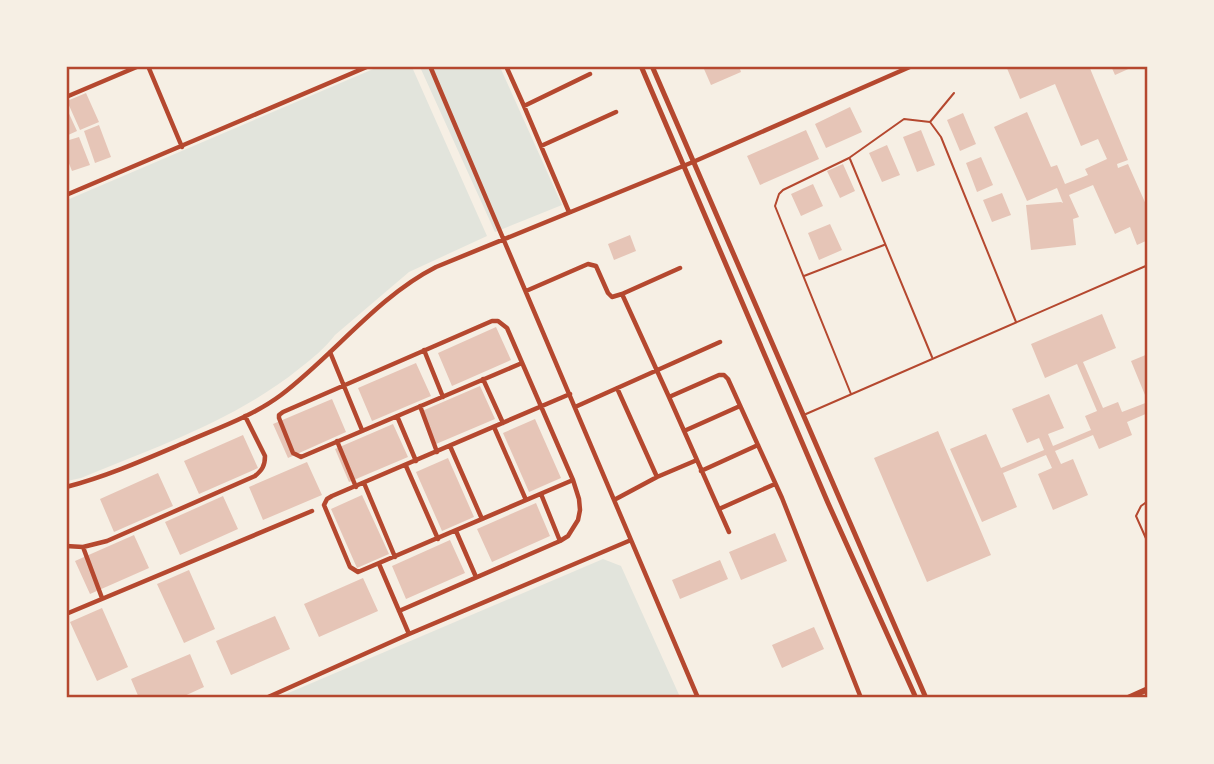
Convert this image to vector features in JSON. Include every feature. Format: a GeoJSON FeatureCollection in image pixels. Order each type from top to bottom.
{"type":"FeatureCollection","features":[{"type":"Feature","properties":{"kind":"main road"},"geometry":{"type":"LineString","coordinates":[[1128,698],[1147,690]]}},
{"type":"Feature","properties":{"kind":"street"},"geometry":{"type":"LineString","coordinates":[[67,95],[139,66]]}},
{"type":"Feature","properties":{"kind":"street"},"geometry":{"type":"LineString","coordinates":[[148,66],[182,147]]}},
{"type":"Feature","properties":{"kind":"street"},"geometry":{"type":"LineString","coordinates":[[66,195],[369,66]]}},
{"type":"Feature","properties":{"kind":"street"},"geometry":{"type":"LineString","coordinates":[[430,66],[698,698]]}},
{"type":"Feature","properties":{"kind":"street"},"geometry":{"type":"LineString","coordinates":[[506,66],[569,212]]}},
{"type":"Feature","properties":{"kind":"street"},"geometry":{"type":"LineString","coordinates":[[641,66],[823,491],[916,698]]}},
{"type":"Feature","properties":{"kind":"street"},"geometry":{"type":"LineString","coordinates":[[652,66],[926,698]]}},
{"type":"Feature","properties":{"kind":"street"},"geometry":{"type":"LineString","coordinates":[[66,487],[110,474],[261,409],[419,275],[693,162],[912,66]]}},
{"type":"Feature","properties":{"kind":"street"},"geometry":{"type":"LineString","coordinates":[[524,106],[590,74]]}},
{"type":"Feature","properties":{"kind":"street"},"geometry":{"type":"LineString","coordinates":[[541,146],[616,112]]}},
{"type":"Feature","properties":{"kind":"street"},"geometry":{"type":"LineString","coordinates":[[526,291],[592,264],[612,297],[680,268]]}},
{"type":"Feature","properties":{"kind":"street"},"geometry":{"type":"LineString","coordinates":[[622,294],[729,532]]}},
{"type":"Feature","properties":{"kind":"street"},"geometry":{"type":"LineString","coordinates":[[399,611],[560,541],[568,536],[578,520],[580,510],[573,480],[507,328],[498,321],[492,321],[279,415],[293,453],[301,457],[522,363]]}},
{"type":"Feature","properties":{"kind":"street"},"geometry":{"type":"LineString","coordinates":[[575,407],[720,342]]}},
{"type":"Feature","properties":{"kind":"street"},"geometry":{"type":"LineString","coordinates":[[424,350],[443,397]]}},
{"type":"Feature","properties":{"kind":"street"},"geometry":{"type":"LineString","coordinates":[[330,352],[362,430]]}},
{"type":"Feature","properties":{"kind":"street"},"geometry":{"type":"LineString","coordinates":[[668,397],[719,375],[728,379],[775,484],[861,698]]}},
{"type":"Feature","properties":{"kind":"street"},"geometry":{"type":"LineString","coordinates":[[484,379],[503,423]]}},
{"type":"Feature","properties":{"kind":"street"},"geometry":{"type":"LineString","coordinates":[[617,388],[657,477]]}},
{"type":"Feature","properties":{"kind":"street"},"geometry":{"type":"LineString","coordinates":[[569,394],[327,499],[324,505],[351,567],[358,572],[573,480]]}},
{"type":"Feature","properties":{"kind":"street"},"geometry":{"type":"LineString","coordinates":[[420,406],[437,452]]}},
{"type":"Feature","properties":{"kind":"street"},"geometry":{"type":"LineString","coordinates":[[684,431],[740,406]]}},
{"type":"Feature","properties":{"kind":"street"},"geometry":{"type":"LineString","coordinates":[[66,545],[83,547],[107,541],[255,476],[262,470],[265,456],[245,416]]}},
{"type":"Feature","properties":{"kind":"street"},"geometry":{"type":"LineString","coordinates":[[397,416],[416,461]]}},
{"type":"Feature","properties":{"kind":"street"},"geometry":{"type":"LineString","coordinates":[[494,427],[526,500]]}},
{"type":"Feature","properties":{"kind":"street"},"geometry":{"type":"LineString","coordinates":[[337,441],[356,487]]}},
{"type":"Feature","properties":{"kind":"street"},"geometry":{"type":"LineString","coordinates":[[450,446],[482,519]]}},
{"type":"Feature","properties":{"kind":"street"},"geometry":{"type":"LineString","coordinates":[[701,471],[758,446]]}},
{"type":"Feature","properties":{"kind":"street"},"geometry":{"type":"LineString","coordinates":[[614,500],[696,460]]}},
{"type":"Feature","properties":{"kind":"street"},"geometry":{"type":"LineString","coordinates":[[406,466],[438,539]]}},
{"type":"Feature","properties":{"kind":"street"},"geometry":{"type":"LineString","coordinates":[[364,483],[395,557]]}},
{"type":"Feature","properties":{"kind":"street"},"geometry":{"type":"LineString","coordinates":[[719,509],[775,484]]}},
{"type":"Feature","properties":{"kind":"street"},"geometry":{"type":"LineString","coordinates":[[541,494],[560,541]]}},
{"type":"Feature","properties":{"kind":"street"},"geometry":{"type":"LineString","coordinates":[[66,614],[312,511]]}},
{"type":"Feature","properties":{"kind":"street"},"geometry":{"type":"LineString","coordinates":[[456,531],[476,577]]}},
{"type":"Feature","properties":{"kind":"street"},"geometry":{"type":"LineString","coordinates":[[266,698],[631,540]]}},
{"type":"Feature","properties":{"kind":"street"},"geometry":{"type":"LineString","coordinates":[[83,547],[103,599]]}},
{"type":"Feature","properties":{"kind":"street"},"geometry":{"type":"LineString","coordinates":[[379,564],[409,634]]}},
{"type":"Feature","properties":{"kind":"lane"},"geometry":{"type":"LineString","coordinates":[[930,122],[954,93]]}},
{"type":"Feature","properties":{"kind":"lane"},"geometry":{"type":"LineString","coordinates":[[851,394],[775,206],[776,200],[783,190],[849,158],[904,119],[930,122],[941,137],[1016,322]]}},
{"type":"Feature","properties":{"kind":"lane"},"geometry":{"type":"LineString","coordinates":[[849,158],[933,358]]}},
{"type":"Feature","properties":{"kind":"lane"},"geometry":{"type":"LineString","coordinates":[[803,276],[886,244]]}},
{"type":"Feature","properties":{"kind":"lane"},"geometry":{"type":"LineString","coordinates":[[802,415],[1147,265]]}},
{"type":"Feature","properties":{"kind":"lane"},"geometry":{"type":"LineString","coordinates":[[1147,501],[1136,516],[1147,543]]}},
{"type":"Feature","properties":{"kind":"shaded area"},"geometry":{"type":"Polygon","coordinates":[[[378,67],[412,67],[487,236],[409,272],[310,360],[249,403],[195,431],[81,478],[67,481],[67,200],[378,67]]]}},
{"type":"Feature","properties":{"kind":"shaded area"},"geometry":{"type":"Polygon","coordinates":[[[420,67],[500,67],[562,205],[495,232],[420,67]]]}},
{"type":"Feature","properties":{"kind":"shaded area"},"geometry":{"type":"Polygon","coordinates":[[[603,559],[621,566],[680,697],[279,697],[603,559]]]}},
{"type":"Feature","properties":{"kind":"building"},"geometry":{"type":"Polygon","coordinates":[[[710,66],[739,66],[741,72],[711,85],[704,69],[710,66]]]}},
{"type":"Feature","properties":{"kind":"building"},"geometry":{"type":"Polygon","coordinates":[[[1006,66],[1089,66],[1128,160],[1117,164],[1118,168],[1128,164],[1148,209],[1148,240],[1137,245],[1130,227],[1115,234],[1093,185],[1069,195],[1079,217],[1073,219],[1076,245],[1031,250],[1026,205],[1063,203],[1057,188],[1027,201],[994,127],[1027,112],[1051,167],[1057,165],[1065,184],[1088,175],[1085,169],[1107,159],[1098,139],[1081,146],[1055,84],[1020,99],[1006,66]]]}},
{"type":"Feature","properties":{"kind":"building"},"geometry":{"type":"Polygon","coordinates":[[[1111,66],[1135,66],[1115,75],[1111,66]]]}},
{"type":"Feature","properties":{"kind":"building"},"geometry":{"type":"Polygon","coordinates":[[[86,93],[99,122],[80,130],[67,101],[86,93]]]}},
{"type":"Feature","properties":{"kind":"building"},"geometry":{"type":"Polygon","coordinates":[[[66,107],[77,131],[66,136],[66,107]]]}},
{"type":"Feature","properties":{"kind":"building"},"geometry":{"type":"Polygon","coordinates":[[[850,107],[862,132],[826,148],[815,124],[850,107]]]}},
{"type":"Feature","properties":{"kind":"building"},"geometry":{"type":"Polygon","coordinates":[[[963,113],[976,144],[960,151],[947,120],[963,113]]]}},
{"type":"Feature","properties":{"kind":"building"},"geometry":{"type":"Polygon","coordinates":[[[99,125],[111,157],[95,163],[84,131],[99,125]]]}},
{"type":"Feature","properties":{"kind":"building"},"geometry":{"type":"Polygon","coordinates":[[[806,130],[819,159],[760,185],[747,156],[806,130]]]}},
{"type":"Feature","properties":{"kind":"building"},"geometry":{"type":"Polygon","coordinates":[[[921,130],[935,165],[917,172],[903,137],[921,130]]]}},
{"type":"Feature","properties":{"kind":"building"},"geometry":{"type":"Polygon","coordinates":[[[79,137],[90,165],[72,171],[66,156],[66,141],[79,137]]]}},
{"type":"Feature","properties":{"kind":"building"},"geometry":{"type":"Polygon","coordinates":[[[887,145],[900,175],[882,182],[869,153],[887,145]]]}},
{"type":"Feature","properties":{"kind":"building"},"geometry":{"type":"Polygon","coordinates":[[[981,157],[993,185],[977,192],[966,163],[981,157]]]}},
{"type":"Feature","properties":{"kind":"building"},"geometry":{"type":"Polygon","coordinates":[[[843,164],[855,191],[840,198],[827,171],[843,164]]]}},
{"type":"Feature","properties":{"kind":"building"},"geometry":{"type":"Polygon","coordinates":[[[813,184],[823,206],[801,216],[791,194],[813,184]]]}},
{"type":"Feature","properties":{"kind":"building"},"geometry":{"type":"Polygon","coordinates":[[[1002,193],[1011,215],[992,222],[983,200],[1002,193]]]}},
{"type":"Feature","properties":{"kind":"building"},"geometry":{"type":"Polygon","coordinates":[[[830,224],[842,250],[819,260],[808,233],[830,224]]]}},
{"type":"Feature","properties":{"kind":"building"},"geometry":{"type":"Polygon","coordinates":[[[630,235],[636,251],[614,260],[608,244],[630,235]]]}},
{"type":"Feature","properties":{"kind":"building"},"geometry":{"type":"Polygon","coordinates":[[[1102,314],[1116,348],[1083,362],[1103,408],[1118,402],[1122,412],[1148,402],[1148,413],[1127,422],[1132,435],[1099,449],[1093,435],[1055,451],[1061,464],[1073,459],[1088,495],[1053,510],[1038,474],[1052,468],[1046,455],[1003,473],[1017,507],[982,522],[950,449],[986,434],[1001,468],[1044,450],[1039,438],[1027,443],[1012,409],[1049,394],[1064,428],[1048,434],[1053,446],[1091,430],[1085,416],[1097,411],[1077,364],[1045,378],[1031,344],[1102,314]]]}},
{"type":"Feature","properties":{"kind":"building"},"geometry":{"type":"Polygon","coordinates":[[[496,327],[511,360],[452,386],[438,353],[496,327]]]}},
{"type":"Feature","properties":{"kind":"building"},"geometry":{"type":"Polygon","coordinates":[[[1148,354],[1148,394],[1145,395],[1131,361],[1148,354]]]}},
{"type":"Feature","properties":{"kind":"building"},"geometry":{"type":"Polygon","coordinates":[[[416,363],[431,396],[372,421],[358,388],[416,363]]]}},
{"type":"Feature","properties":{"kind":"building"},"geometry":{"type":"Polygon","coordinates":[[[480,386],[495,419],[436,444],[422,411],[480,386]]]}},
{"type":"Feature","properties":{"kind":"building"},"geometry":{"type":"Polygon","coordinates":[[[332,399],[346,432],[288,458],[273,424],[332,399]]]}},
{"type":"Feature","properties":{"kind":"building"},"geometry":{"type":"Polygon","coordinates":[[[535,419],[561,478],[529,492],[503,433],[535,419]]]}},
{"type":"Feature","properties":{"kind":"building"},"geometry":{"type":"Polygon","coordinates":[[[393,424],[408,457],[349,482],[335,449],[393,424]]]}},
{"type":"Feature","properties":{"kind":"building"},"geometry":{"type":"Polygon","coordinates":[[[938,431],[991,555],[927,582],[874,458],[938,431]]]}},
{"type":"Feature","properties":{"kind":"building"},"geometry":{"type":"Polygon","coordinates":[[[243,435],[258,468],[199,494],[184,461],[243,435]]]}},
{"type":"Feature","properties":{"kind":"building"},"geometry":{"type":"Polygon","coordinates":[[[448,458],[474,517],[442,531],[416,472],[448,458]]]}},
{"type":"Feature","properties":{"kind":"building"},"geometry":{"type":"Polygon","coordinates":[[[307,462],[322,495],[263,520],[249,487],[307,462]]]}},
{"type":"Feature","properties":{"kind":"building"},"geometry":{"type":"Polygon","coordinates":[[[158,473],[173,506],[114,532],[100,499],[158,473]]]}},
{"type":"Feature","properties":{"kind":"building"},"geometry":{"type":"Polygon","coordinates":[[[362,495],[389,554],[357,568],[331,509],[362,495]]]}},
{"type":"Feature","properties":{"kind":"building"},"geometry":{"type":"Polygon","coordinates":[[[223,496],[238,529],[180,555],[165,522],[223,496]]]}},
{"type":"Feature","properties":{"kind":"building"},"geometry":{"type":"Polygon","coordinates":[[[536,503],[550,536],[492,562],[477,529],[536,503]]]}},
{"type":"Feature","properties":{"kind":"building"},"geometry":{"type":"Polygon","coordinates":[[[775,533],[787,561],[741,580],[729,552],[775,533]]]}},
{"type":"Feature","properties":{"kind":"building"},"geometry":{"type":"Polygon","coordinates":[[[134,535],[149,568],[90,594],[75,561],[134,535]]]}},
{"type":"Feature","properties":{"kind":"building"},"geometry":{"type":"Polygon","coordinates":[[[450,540],[465,573],[406,599],[392,566],[450,540]]]}},
{"type":"Feature","properties":{"kind":"building"},"geometry":{"type":"Polygon","coordinates":[[[720,560],[728,579],[680,599],[672,580],[720,560]]]}},
{"type":"Feature","properties":{"kind":"building"},"geometry":{"type":"Polygon","coordinates":[[[189,570],[215,629],[184,643],[157,584],[189,570]]]}},
{"type":"Feature","properties":{"kind":"building"},"geometry":{"type":"Polygon","coordinates":[[[363,578],[378,611],[319,637],[304,604],[363,578]]]}},
{"type":"Feature","properties":{"kind":"building"},"geometry":{"type":"Polygon","coordinates":[[[102,608],[128,667],[97,681],[70,622],[102,608]]]}},
{"type":"Feature","properties":{"kind":"building"},"geometry":{"type":"Polygon","coordinates":[[[275,616],[290,649],[231,675],[216,641],[275,616]]]}},
{"type":"Feature","properties":{"kind":"building"},"geometry":{"type":"Polygon","coordinates":[[[814,627],[824,649],[782,668],[772,645],[814,627]]]}},
{"type":"Feature","properties":{"kind":"building"},"geometry":{"type":"Polygon","coordinates":[[[190,654],[204,687],[180,698],[139,698],[131,679],[190,654]]]}}]}
